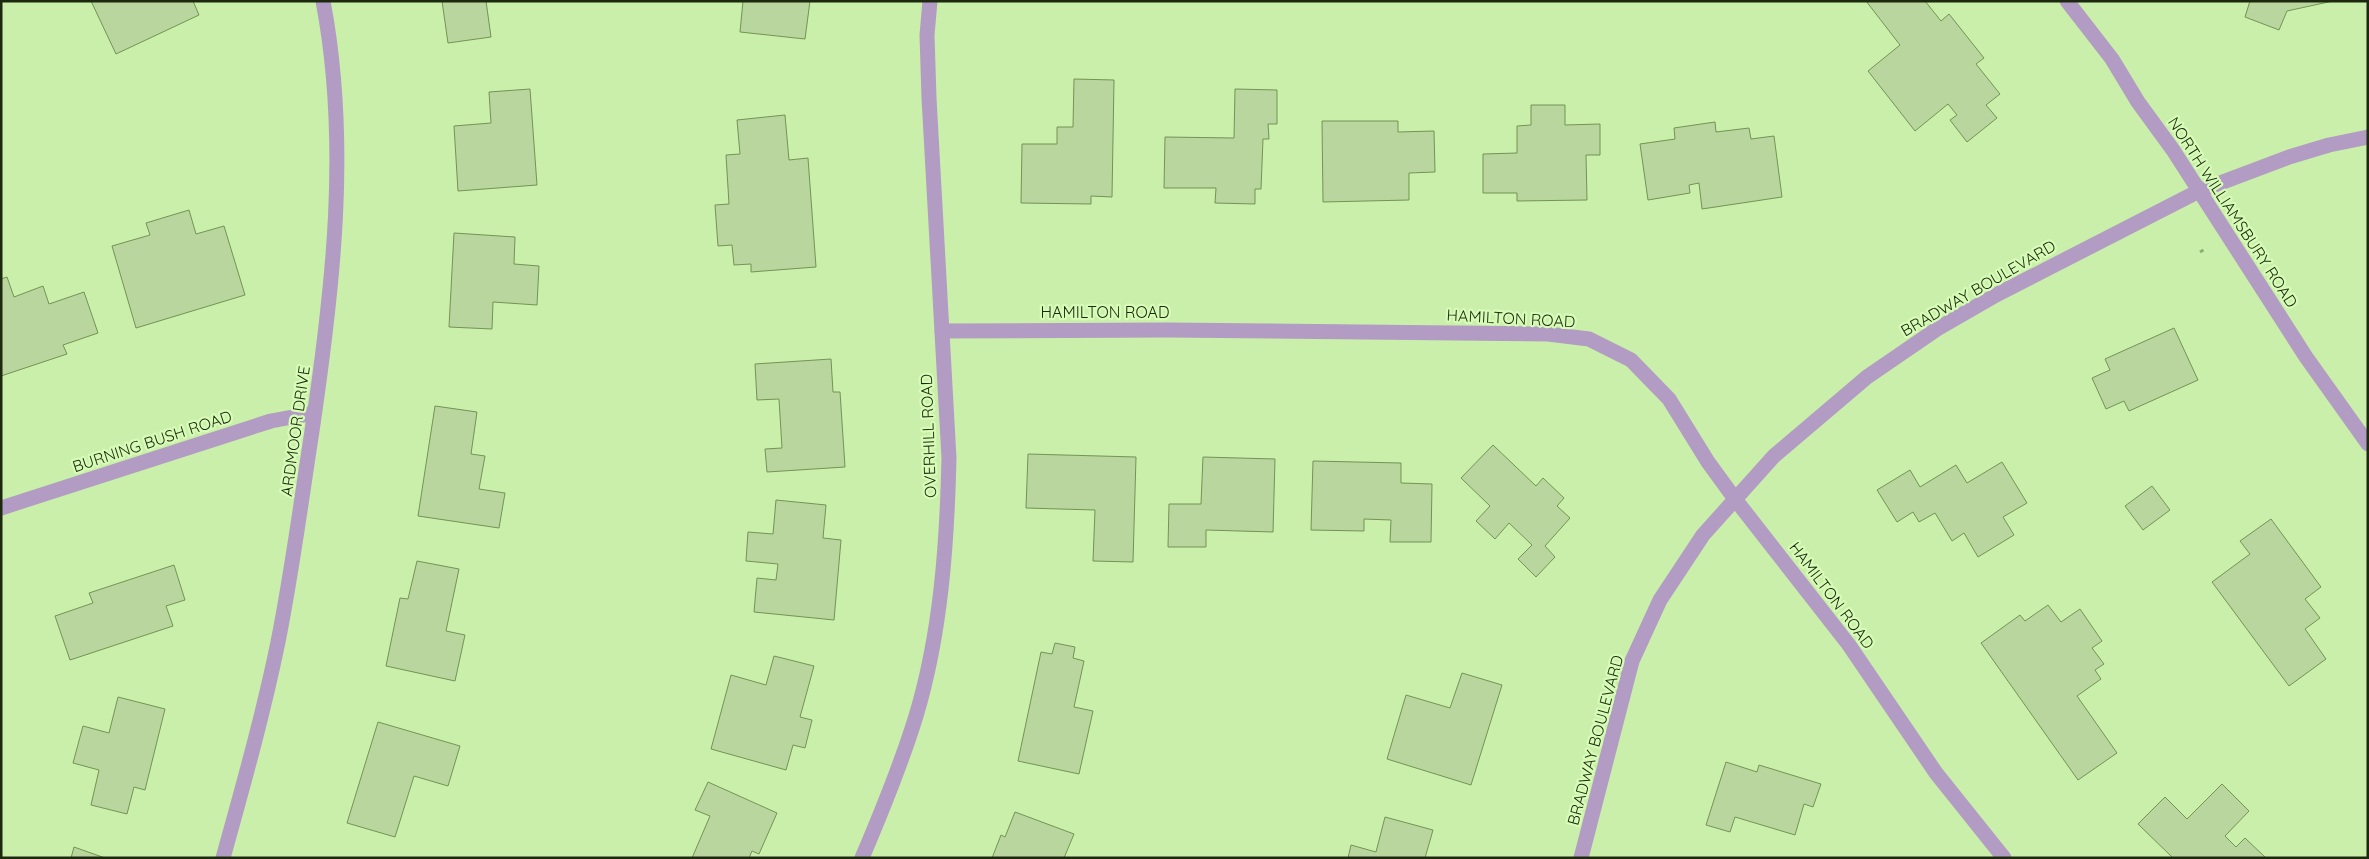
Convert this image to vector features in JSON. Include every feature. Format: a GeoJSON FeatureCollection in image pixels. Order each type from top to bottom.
{"type":"FeatureCollection","features":[{"type":"Feature","properties":{"kind":"street","name":"ARDMOOR DRIVE"},"geometry":{"type":"LineString","coordinates":[[223,858],[254,744],[277,644],[296,544],[322,369],[338,161],[332,46],[323,1]]}},
{"type":"Feature","properties":{"kind":"street","name":"OVERHILL ROAD"},"geometry":{"type":"LineString","coordinates":[[862,858],[892,788],[916,715],[934,637],[948,510],[949,458],[929,98],[927,35],[930,1]]}},
{"type":"Feature","properties":{"kind":"street","name":"NORTH WILLIAMSBURY ROAD"},"geometry":{"type":"LineString","coordinates":[[2067,1],[2112,60],[2138,102],[2173,150],[2306,358],[2368,444]]}},
{"type":"Feature","properties":{"kind":"street","name":"BRADWAY BOULEVARD"},"geometry":{"type":"LineString","coordinates":[[1581,858],[1632,661],[1660,600],[1703,535],[1774,456],[1867,377],[1937,329],[2050,266],[2199,190],[2289,157],[2329,145],[2368,137]]}},
{"type":"Feature","properties":{"kind":"street","name":"HAMILTON ROAD"},"geometry":{"type":"LineString","coordinates":[[942,331],[1446,332],[1548,334],[1589,339],[1631,360],[1669,399],[1708,462],[1735,500],[1849,645],[1936,773],[2004,858]]}},
{"type":"Feature","properties":{"kind":"street","name":"BURNING BUSH ROAD"},"geometry":{"type":"LineString","coordinates":[[1,508],[271,421],[314,413]]}},
{"type":"Feature","properties":{"kind":"building"},"geometry":{"type":"Polygon","coordinates":[[[91,1],[193,1],[199,15],[116,54],[91,1]]]}},
{"type":"Feature","properties":{"kind":"building"},"geometry":{"type":"Polygon","coordinates":[[[442,1],[486,1],[491,37],[448,43],[442,1]]]}},
{"type":"Feature","properties":{"kind":"building"},"geometry":{"type":"Polygon","coordinates":[[[743,1],[810,1],[805,39],[740,32],[743,1]]]}},
{"type":"Feature","properties":{"kind":"building"},"geometry":{"type":"Polygon","coordinates":[[[1866,1],[1925,1],[1941,21],[1949,14],[1984,58],[1976,64],[2000,94],[1986,105],[1997,118],[1967,142],[1950,120],[1957,115],[1948,104],[1915,131],[1868,71],[1900,45],[1866,1]]]}},
{"type":"Feature","properties":{"kind":"building"},"geometry":{"type":"Polygon","coordinates":[[[2250,1],[2333,1],[2287,11],[2279,30],[2245,17],[2250,1]]]}},
{"type":"Feature","properties":{"kind":"building"},"geometry":{"type":"Polygon","coordinates":[[[1074,79],[1114,80],[1112,197],[1091,196],[1091,204],[1021,203],[1022,144],[1057,144],[1057,127],[1073,127],[1074,79]]]}},
{"type":"Feature","properties":{"kind":"building"},"geometry":{"type":"Polygon","coordinates":[[[530,89],[537,185],[458,191],[454,126],[491,123],[489,92],[530,89]]]}},
{"type":"Feature","properties":{"kind":"building"},"geometry":{"type":"Polygon","coordinates":[[[1235,89],[1277,90],[1277,124],[1268,124],[1269,139],[1263,139],[1261,189],[1255,189],[1255,204],[1215,203],[1216,188],[1164,188],[1165,137],[1234,138],[1235,89]]]}},
{"type":"Feature","properties":{"kind":"building"},"geometry":{"type":"Polygon","coordinates":[[[1531,105],[1565,105],[1565,125],[1600,124],[1600,155],[1586,155],[1587,200],[1517,201],[1517,193],[1483,193],[1483,154],[1517,153],[1517,126],[1531,125],[1531,105]]]}},
{"type":"Feature","properties":{"kind":"building"},"geometry":{"type":"Polygon","coordinates":[[[785,115],[789,160],[808,158],[816,267],[751,272],[751,264],[734,265],[732,245],[718,246],[715,205],[729,204],[726,155],[740,154],[737,120],[785,115]]]}},
{"type":"Feature","properties":{"kind":"building"},"geometry":{"type":"Polygon","coordinates":[[[1322,121],[1398,121],[1398,132],[1434,131],[1435,172],[1409,173],[1409,200],[1323,202],[1322,121]]]}},
{"type":"Feature","properties":{"kind":"building"},"geometry":{"type":"Polygon","coordinates":[[[1715,122],[1716,132],[1749,128],[1751,139],[1774,136],[1782,197],[1702,209],[1699,183],[1689,185],[1690,193],[1648,200],[1640,144],[1675,139],[1674,128],[1715,122]]]}},
{"type":"Feature","properties":{"kind":"building"},"geometry":{"type":"Polygon","coordinates":[[[189,210],[196,234],[224,226],[245,295],[136,328],[112,246],[150,235],[146,223],[189,210]]]}},
{"type":"Feature","properties":{"kind":"building"},"geometry":{"type":"Polygon","coordinates":[[[454,233],[515,237],[514,264],[539,266],[537,305],[493,302],[492,329],[449,327],[454,233]]]}},
{"type":"Feature","properties":{"kind":"building"},"geometry":{"type":"Polygon","coordinates":[[[7,277],[14,297],[43,286],[49,304],[84,292],[98,333],[63,345],[67,354],[1,376],[1,279],[7,277]]]}},
{"type":"Feature","properties":{"kind":"building"},"geometry":{"type":"Polygon","coordinates":[[[2174,328],[2198,380],[2129,411],[2124,401],[2106,409],[2092,378],[2110,370],[2105,359],[2174,328]]]}},
{"type":"Feature","properties":{"kind":"building"},"geometry":{"type":"Polygon","coordinates":[[[831,359],[833,392],[840,392],[845,467],[767,472],[765,449],[782,448],[779,399],[757,400],[755,364],[831,359]]]}},
{"type":"Feature","properties":{"kind":"building"},"geometry":{"type":"Polygon","coordinates":[[[435,406],[477,412],[471,454],[485,456],[479,489],[505,493],[499,528],[418,516],[435,406]]]}},
{"type":"Feature","properties":{"kind":"building"},"geometry":{"type":"Polygon","coordinates":[[[1493,445],[1536,486],[1543,478],[1564,498],[1557,506],[1570,518],[1545,546],[1555,557],[1536,577],[1518,559],[1532,545],[1509,523],[1495,539],[1476,521],[1490,506],[1461,478],[1493,445]]]}},
{"type":"Feature","properties":{"kind":"building"},"geometry":{"type":"Polygon","coordinates":[[[1028,454],[1136,457],[1133,562],[1093,561],[1095,510],[1026,508],[1028,454]]]}},
{"type":"Feature","properties":{"kind":"building"},"geometry":{"type":"Polygon","coordinates":[[[1203,457],[1275,459],[1273,532],[1206,530],[1206,547],[1168,547],[1169,504],[1201,504],[1203,457]]]}},
{"type":"Feature","properties":{"kind":"building"},"geometry":{"type":"Polygon","coordinates":[[[1313,461],[1401,463],[1401,483],[1432,484],[1431,542],[1390,542],[1391,520],[1364,519],[1364,531],[1311,530],[1313,461]]]}},
{"type":"Feature","properties":{"kind":"building"},"geometry":{"type":"Polygon","coordinates":[[[2002,462],[2027,503],[2003,517],[2014,535],[1978,557],[1964,533],[1952,541],[1935,513],[1919,522],[1913,512],[1897,522],[1877,490],[1910,470],[1920,487],[1956,465],[1967,483],[2002,462]]]}},
{"type":"Feature","properties":{"kind":"building"},"geometry":{"type":"Polygon","coordinates":[[[2152,486],[2170,510],[2143,530],[2125,506],[2152,486]]]}},
{"type":"Feature","properties":{"kind":"building"},"geometry":{"type":"Polygon","coordinates":[[[776,500],[826,505],[823,538],[841,540],[834,620],[754,612],[757,578],[776,580],[778,564],[746,561],[748,532],[773,534],[776,500]]]}},
{"type":"Feature","properties":{"kind":"building"},"geometry":{"type":"Polygon","coordinates":[[[2271,519],[2321,587],[2305,599],[2320,618],[2305,629],[2326,659],[2289,686],[2212,582],[2250,554],[2240,541],[2271,519]]]}},
{"type":"Feature","properties":{"kind":"building"},"geometry":{"type":"Polygon","coordinates":[[[417,561],[459,569],[446,631],[465,635],[455,681],[386,666],[400,598],[408,599],[417,561]]]}},
{"type":"Feature","properties":{"kind":"building"},"geometry":{"type":"Polygon","coordinates":[[[174,565],[185,600],[166,606],[173,626],[70,660],[55,616],[93,603],[89,593],[174,565]]]}},
{"type":"Feature","properties":{"kind":"building"},"geometry":{"type":"Polygon","coordinates":[[[2048,605],[2061,622],[2080,609],[2102,641],[2092,648],[2104,664],[2095,670],[2101,679],[2077,696],[2117,753],[2078,780],[1981,643],[2020,615],[2025,621],[2048,605]]]}},
{"type":"Feature","properties":{"kind":"building"},"geometry":{"type":"Polygon","coordinates":[[[1055,643],[1075,647],[1073,658],[1084,661],[1074,707],[1093,711],[1079,774],[1018,761],[1041,652],[1052,654],[1055,643]]]}},
{"type":"Feature","properties":{"kind":"building"},"geometry":{"type":"Polygon","coordinates":[[[774,656],[814,666],[800,717],[812,720],[805,748],[793,745],[786,770],[711,749],[731,675],[766,685],[774,656]]]}},
{"type":"Feature","properties":{"kind":"building"},"geometry":{"type":"Polygon","coordinates":[[[1462,673],[1502,685],[1471,785],[1387,759],[1406,695],[1450,708],[1462,673]]]}},
{"type":"Feature","properties":{"kind":"building"},"geometry":{"type":"Polygon","coordinates":[[[118,697],[165,709],[145,790],[134,787],[127,814],[91,805],[99,770],[73,763],[83,726],[109,733],[118,697]]]}},
{"type":"Feature","properties":{"kind":"building"},"geometry":{"type":"Polygon","coordinates":[[[378,722],[460,746],[448,786],[414,776],[395,837],[347,823],[378,722]]]}},
{"type":"Feature","properties":{"kind":"building"},"geometry":{"type":"Polygon","coordinates":[[[1726,762],[1757,772],[1759,765],[1821,784],[1813,807],[1804,804],[1795,835],[1735,817],[1730,832],[1706,825],[1726,762]]]}},
{"type":"Feature","properties":{"kind":"building"},"geometry":{"type":"Polygon","coordinates":[[[708,782],[777,813],[759,854],[752,851],[749,858],[692,858],[710,816],[695,810],[708,782]]]}},
{"type":"Feature","properties":{"kind":"building"},"geometry":{"type":"Polygon","coordinates":[[[2222,784],[2249,811],[2225,836],[2236,847],[2245,838],[2266,858],[2173,858],[2138,824],[2165,797],[2187,819],[2222,784]]]}},
{"type":"Feature","properties":{"kind":"building"},"geometry":{"type":"Polygon","coordinates":[[[1015,812],[1074,834],[1064,858],[992,858],[1001,835],[1005,837],[1015,812]]]}},
{"type":"Feature","properties":{"kind":"building"},"geometry":{"type":"Polygon","coordinates":[[[1385,817],[1433,830],[1425,858],[1348,858],[1351,845],[1376,852],[1385,817]]]}},
{"type":"Feature","properties":{"kind":"building"},"geometry":{"type":"Polygon","coordinates":[[[74,847],[105,858],[71,858],[74,847]]]}}]}
